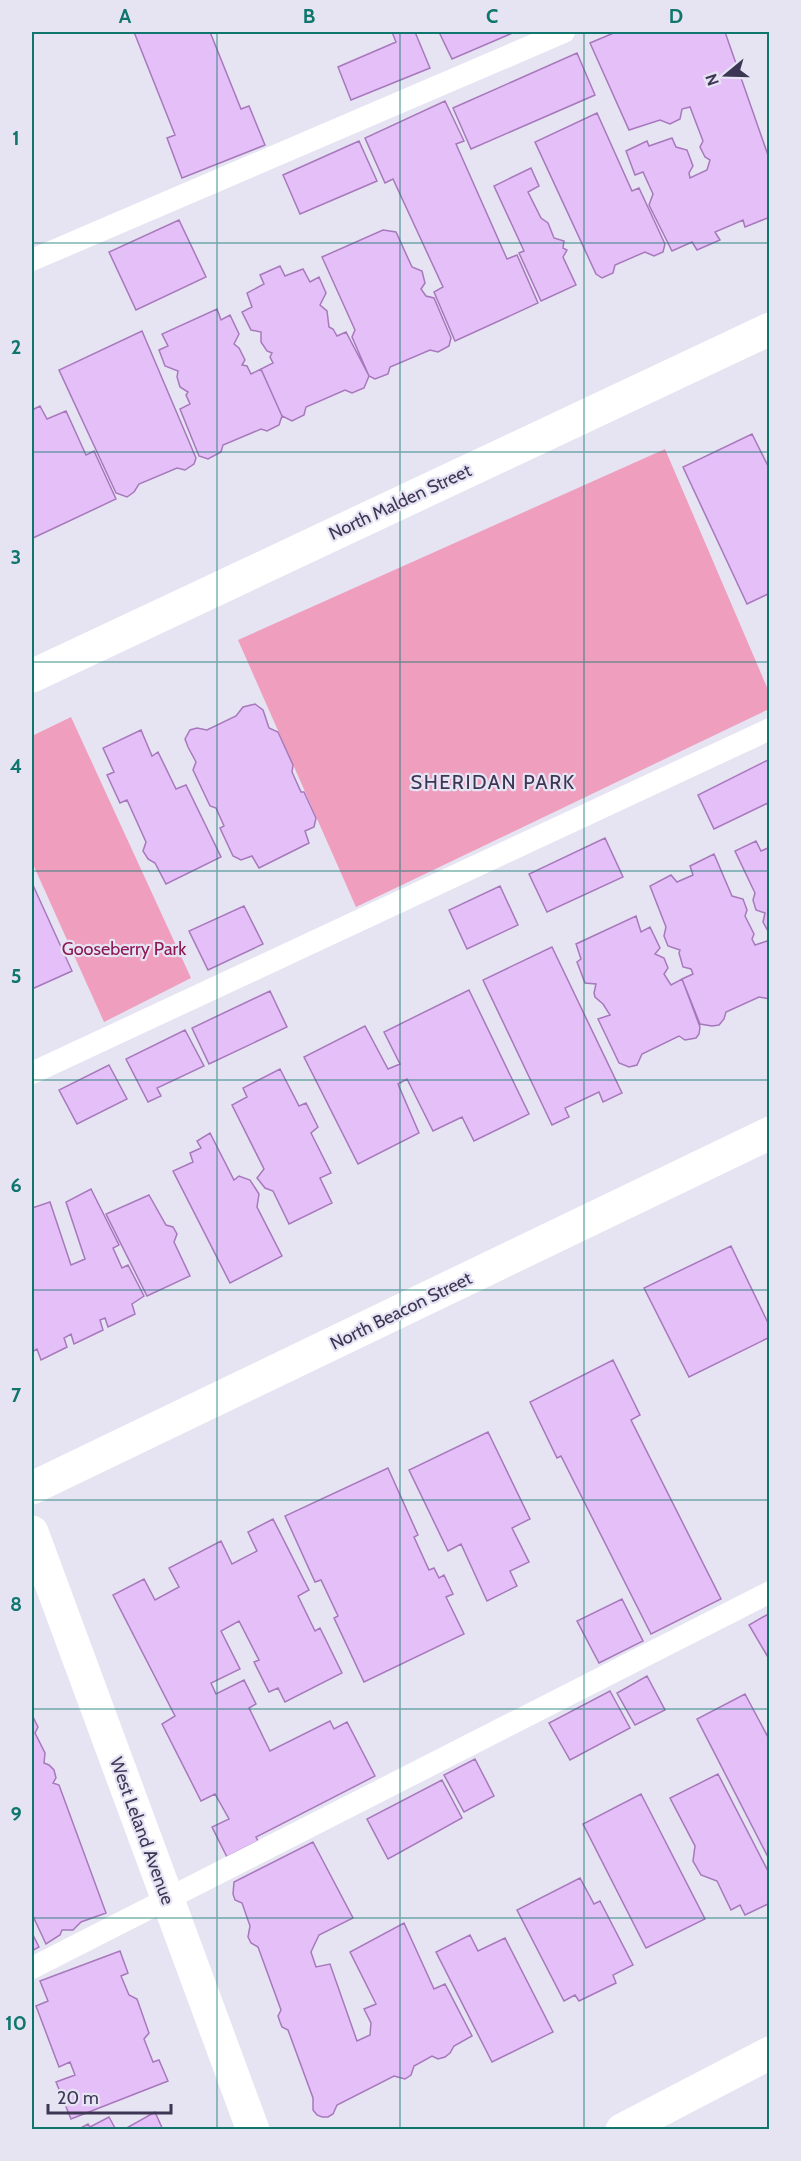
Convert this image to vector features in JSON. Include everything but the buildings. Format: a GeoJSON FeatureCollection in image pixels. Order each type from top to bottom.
{"type":"FeatureCollection","features":[{"type":"Feature","properties":{"kind":"street","name":"North Malden Street"},"geometry":{"type":"LineString","coordinates":[[32,676],[770,329]]}},
{"type":"Feature","properties":{"kind":"street","name":"North Beacon Street"},"geometry":{"type":"LineString","coordinates":[[32,1488],[770,1133]]}},
{"type":"Feature","properties":{"kind":"street","name":"West Leland Avenue"},"geometry":{"type":"LineString","coordinates":[[32,1532],[253,2130]]}},
{"type":"Feature","properties":{"kind":"street"},"geometry":{"type":"LineString","coordinates":[[622,2130],[770,2053]]}},
{"type":"Feature","properties":{"kind":"lane"},"geometry":{"type":"LineString","coordinates":[[32,260],[564,32]]}},
{"type":"Feature","properties":{"kind":"lane"},"geometry":{"type":"LineString","coordinates":[[32,1073],[770,729]]}},
{"type":"Feature","properties":{"kind":"lane"},"geometry":{"type":"LineString","coordinates":[[32,1968],[770,1592]]}},
{"type":"Feature","properties":{"kind":"green space"},"geometry":{"type":"Polygon","coordinates":[[[665,449],[769,692],[769,709],[356,907],[238,640],[665,449]]]}},
{"type":"Feature","properties":{"kind":"green space","name":"Gooseberry Park"},"geometry":{"type":"Polygon","coordinates":[[[71,717],[191,978],[104,1022],[32,862],[32,736],[71,717]]]}},
{"type":"Feature","properties":{"kind":"district","name":"SHERIDAN PARK"},"geometry":{"type":"Point","coordinates":[493,782]}}]}
